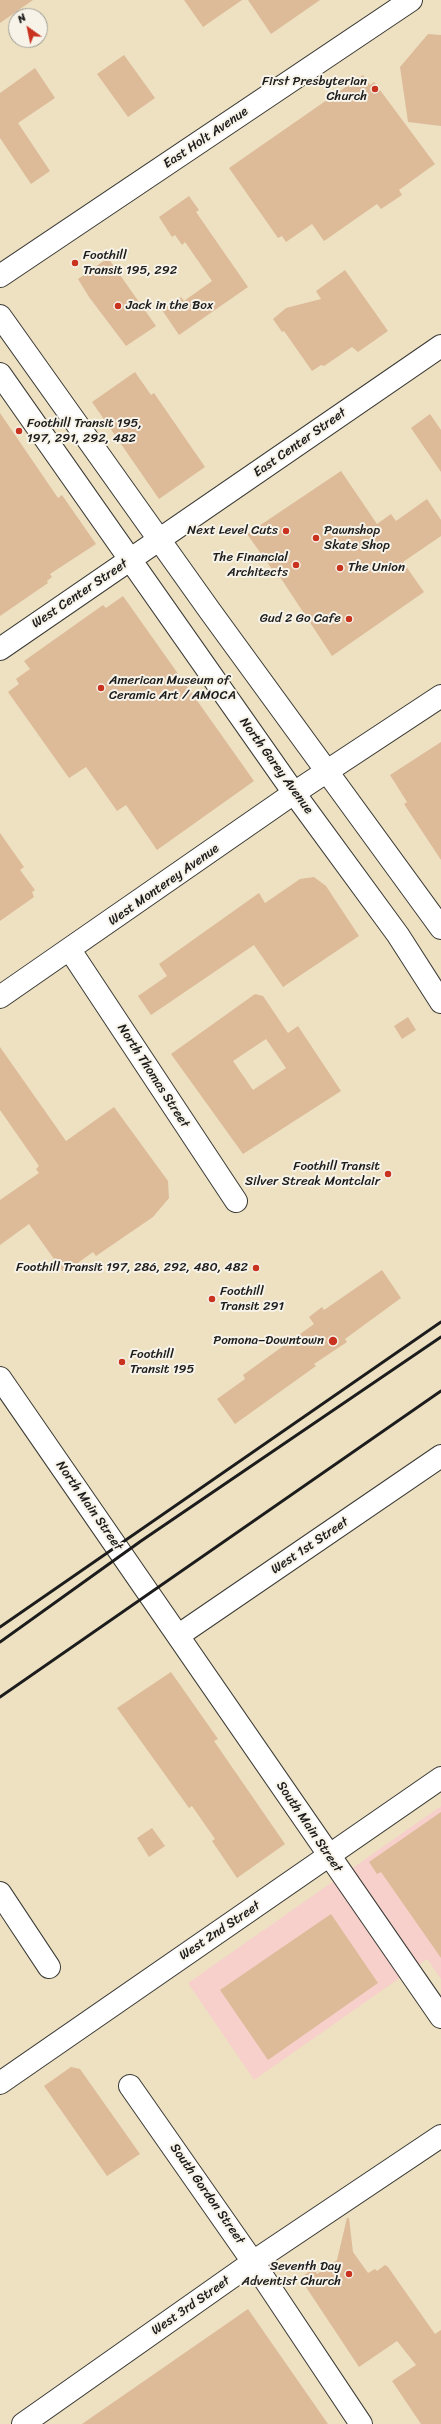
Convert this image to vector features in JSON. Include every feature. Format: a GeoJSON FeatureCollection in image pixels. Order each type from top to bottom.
{"type":"FeatureCollection","features":[{"type":"Feature","properties":{"kind":"street","name":"East Holt Avenue"},"geometry":{"type":"LineString","coordinates":[[0,276],[411,0]]}},
{"type":"Feature","properties":{"kind":"street"},"geometry":{"type":"LineString","coordinates":[[0,316],[159,540],[441,928]]}},
{"type":"Feature","properties":{"kind":"street","name":"East Center Street"},"geometry":{"type":"LineString","coordinates":[[159,540],[441,346]]}},
{"type":"Feature","properties":{"kind":"street","name":"North Garey Avenue"},"geometry":{"type":"LineString","coordinates":[[0,374],[129,560],[294,793],[398,935],[441,1002]]}},
{"type":"Feature","properties":{"kind":"street","name":"West Center Street"},"geometry":{"type":"LineString","coordinates":[[0,649],[159,540]]}},
{"type":"Feature","properties":{"kind":"street","name":"West Monterey Avenue"},"geometry":{"type":"LineString","coordinates":[[0,997],[70,950],[294,793],[441,696]]}},
{"type":"Feature","properties":{"kind":"street","name":"North Thomas Street"},"geometry":{"type":"LineString","coordinates":[[70,950],[236,1202]]}},
{"type":"Feature","properties":{"kind":"street","name":"North Main Street"},"geometry":{"type":"LineString","coordinates":[[0,1378],[179,1635]]}},
{"type":"Feature","properties":{"kind":"street","name":"West 1st Street"},"geometry":{"type":"LineString","coordinates":[[179,1635],[441,1456]]}},
{"type":"Feature","properties":{"kind":"street","name":"South Main Street"},"geometry":{"type":"LineString","coordinates":[[179,1635],[329,1857],[441,2017]]}},
{"type":"Feature","properties":{"kind":"street","name":"West 2nd Street"},"geometry":{"type":"LineString","coordinates":[[0,2083],[86,2022],[329,1857],[441,1778]]}},
{"type":"Feature","properties":{"kind":"street"},"geometry":{"type":"LineString","coordinates":[[0,1892],[49,1967]]}},
{"type":"Feature","properties":{"kind":"street","name":"South Gordon Street"},"geometry":{"type":"LineString","coordinates":[[130,2086],[253,2262],[361,2424]]}},
{"type":"Feature","properties":{"kind":"street","name":"West 3rd Street"},"geometry":{"type":"LineString","coordinates":[[23,2424],[253,2262],[441,2136]]}},
{"type":"Feature","properties":{"kind":"shaded area"},"geometry":{"type":"Polygon","coordinates":[[[441,1806],[441,1979],[427,1959],[254,2080],[188,1983],[441,1806]]]}},
{"type":"Feature","properties":{"kind":"building"},"geometry":{"type":"Polygon","coordinates":[[[0,0],[33,0],[22,8],[8,8],[8,17],[0,23],[0,0]]]}},
{"type":"Feature","properties":{"kind":"building"},"geometry":{"type":"Polygon","coordinates":[[[184,0],[242,0],[203,27],[184,0]]]}},
{"type":"Feature","properties":{"kind":"building"},"geometry":{"type":"Polygon","coordinates":[[[248,0],[320,0],[271,34],[248,0]]]}},
{"type":"Feature","properties":{"kind":"building"},"geometry":{"type":"Polygon","coordinates":[[[428,34],[441,35],[441,126],[408,122],[400,67],[428,34]]]}},
{"type":"Feature","properties":{"kind":"building"},"geometry":{"type":"Polygon","coordinates":[[[124,55],[155,98],[128,117],[97,74],[124,55]]]}},
{"type":"Feature","properties":{"kind":"building"},"geometry":{"type":"Polygon","coordinates":[[[35,68],[55,98],[18,123],[50,171],[31,184],[0,138],[0,93],[35,68]]]}},
{"type":"Feature","properties":{"kind":"building"},"geometry":{"type":"Polygon","coordinates":[[[363,75],[370,85],[374,82],[435,164],[399,190],[402,195],[381,209],[377,204],[324,241],[312,224],[286,242],[282,236],[278,238],[229,168],[363,75]]]}},
{"type":"Feature","properties":{"kind":"building"},"geometry":{"type":"Polygon","coordinates":[[[189,196],[199,210],[196,212],[248,287],[179,335],[162,310],[181,297],[184,301],[212,281],[185,242],[182,245],[175,235],[172,237],[159,217],[189,196]]]}},
{"type":"Feature","properties":{"kind":"building","name":"Jack in the Box"},"geometry":{"type":"Polygon","coordinates":[[[108,258],[156,326],[126,346],[89,297],[78,279],[108,258]]]}},
{"type":"Feature","properties":{"kind":"building"},"geometry":{"type":"Polygon","coordinates":[[[345,270],[388,331],[358,352],[352,347],[324,366],[321,365],[312,371],[284,331],[282,332],[273,319],[286,308],[321,299],[316,291],[345,270]]]}},
{"type":"Feature","properties":{"kind":"building"},"geometry":{"type":"Polygon","coordinates":[[[135,372],[151,395],[154,393],[205,467],[159,499],[92,402],[135,372]]]}},
{"type":"Feature","properties":{"kind":"building"},"geometry":{"type":"Polygon","coordinates":[[[0,413],[58,498],[62,495],[96,544],[50,574],[52,577],[47,581],[48,583],[0,616],[0,413]]]}},
{"type":"Feature","properties":{"kind":"building"},"geometry":{"type":"Polygon","coordinates":[[[430,414],[441,430],[441,472],[411,428],[430,414]]]}},
{"type":"Feature","properties":{"kind":"building","name":"The Union"},"geometry":{"type":"Polygon","coordinates":[[[341,471],[377,524],[391,514],[396,521],[427,499],[441,520],[441,536],[403,562],[424,592],[332,656],[280,577],[279,579],[247,534],[341,471]]]}},
{"type":"Feature","properties":{"kind":"building"},"geometry":{"type":"Polygon","coordinates":[[[123,596],[254,781],[157,850],[126,805],[117,811],[86,767],[69,778],[8,692],[19,684],[16,679],[30,669],[24,661],[103,605],[106,608],[123,596]]]}},
{"type":"Feature","properties":{"kind":"building"},"geometry":{"type":"Polygon","coordinates":[[[441,742],[441,860],[404,804],[407,802],[390,775],[441,742]]]}},
{"type":"Feature","properties":{"kind":"building"},"geometry":{"type":"Polygon","coordinates":[[[0,833],[24,867],[20,870],[35,890],[32,892],[34,897],[0,921],[0,833]]]}},
{"type":"Feature","properties":{"kind":"building"},"geometry":{"type":"Polygon","coordinates":[[[314,877],[326,886],[359,936],[283,987],[254,945],[151,1015],[138,996],[167,976],[159,964],[259,893],[265,903],[300,879],[314,877]]]}},
{"type":"Feature","properties":{"kind":"building"},"geometry":{"type":"Polygon","coordinates":[[[255,994],[263,996],[288,1033],[298,1026],[341,1091],[243,1154],[171,1054],[255,994]],[[266,1039],[233,1061],[253,1090],[286,1068],[266,1039]]]}},
{"type":"Feature","properties":{"kind":"building"},"geometry":{"type":"Polygon","coordinates":[[[408,1017],[416,1030],[402,1039],[394,1026],[408,1017]]]}},
{"type":"Feature","properties":{"kind":"building"},"geometry":{"type":"Polygon","coordinates":[[[0,1047],[66,1141],[114,1107],[168,1181],[169,1198],[153,1217],[96,1256],[93,1252],[64,1273],[29,1224],[0,1245],[0,1200],[39,1173],[36,1169],[39,1166],[0,1110],[0,1047]]]}},
{"type":"Feature","properties":{"kind":"building"},"geometry":{"type":"Polygon","coordinates":[[[382,1270],[401,1298],[345,1339],[347,1342],[314,1364],[316,1366],[235,1424],[217,1399],[245,1379],[243,1375],[314,1324],[309,1317],[322,1307],[324,1310],[382,1270]]]}},
{"type":"Feature","properties":{"kind":"building"},"geometry":{"type":"Polygon","coordinates":[[[171,1672],[218,1739],[214,1741],[285,1844],[237,1878],[212,1841],[215,1839],[192,1806],[189,1808],[117,1708],[171,1672]]]}},
{"type":"Feature","properties":{"kind":"building"},"geometry":{"type":"Polygon","coordinates":[[[441,1812],[441,1958],[381,1872],[377,1874],[369,1862],[441,1812]]]}},
{"type":"Feature","properties":{"kind":"building"},"geometry":{"type":"Polygon","coordinates":[[[152,1828],[165,1846],[149,1857],[137,1838],[152,1828]]]}},
{"type":"Feature","properties":{"kind":"building"},"geometry":{"type":"Polygon","coordinates":[[[331,1914],[378,1983],[268,2060],[220,1990],[331,1914]]]}},
{"type":"Feature","properties":{"kind":"building"},"geometry":{"type":"Polygon","coordinates":[[[71,2067],[80,2069],[140,2154],[107,2176],[44,2086],[71,2067]]]}},
{"type":"Feature","properties":{"kind":"building"},"geometry":{"type":"Polygon","coordinates":[[[347,2218],[349,2218],[353,2252],[368,2273],[375,2269],[377,2271],[385,2265],[388,2267],[435,2334],[441,2330],[441,2424],[421,2424],[392,2381],[416,2365],[397,2341],[359,2367],[300,2278],[314,2268],[317,2274],[337,2260],[347,2218]]]}},
{"type":"Feature","properties":{"kind":"building"},"geometry":{"type":"Polygon","coordinates":[[[248,2309],[328,2424],[82,2424],[248,2309]]]}},
{"type":"Feature","properties":{"kind":"railway"},"geometry":{"type":"LineString","coordinates":[[0,1627],[441,1322]]}},
{"type":"Feature","properties":{"kind":"railway"},"geometry":{"type":"LineString","coordinates":[[0,1642],[141,1541],[441,1337]]}},
{"type":"Feature","properties":{"kind":"railway"},"geometry":{"type":"LineString","coordinates":[[0,1697],[441,1391]]}},
{"type":"Feature","properties":{"kind":"place","name":"First Presbyterian Church"},"geometry":{"type":"Point","coordinates":[375,89]}},
{"type":"Feature","properties":{"kind":"place","name":"Foothill Transit 195, 292"},"geometry":{"type":"Point","coordinates":[75,263]}},
{"type":"Feature","properties":{"kind":"place","name":"Jack in the Box"},"geometry":{"type":"Point","coordinates":[118,306]}},
{"type":"Feature","properties":{"kind":"place","name":"Foothill Transit 195, 197, 291, 292, 482"},"geometry":{"type":"Point","coordinates":[19,431]}},
{"type":"Feature","properties":{"kind":"place","name":"Next Level Cuts"},"geometry":{"type":"Point","coordinates":[286,531]}},
{"type":"Feature","properties":{"kind":"place","name":"Pawnshop Skate Shop"},"geometry":{"type":"Point","coordinates":[316,538]}},
{"type":"Feature","properties":{"kind":"place","name":"The Financial Architects"},"geometry":{"type":"Point","coordinates":[296,565]}},
{"type":"Feature","properties":{"kind":"place","name":"The Union"},"geometry":{"type":"Point","coordinates":[340,568]}},
{"type":"Feature","properties":{"kind":"place","name":"Gud 2 Go Cafe"},"geometry":{"type":"Point","coordinates":[349,619]}},
{"type":"Feature","properties":{"kind":"place","name":"American Museum of Ceramic Art / AMOCA"},"geometry":{"type":"Point","coordinates":[101,688]}},
{"type":"Feature","properties":{"kind":"place","name":"Foothill Transit Silver Streak Montclair"},"geometry":{"type":"Point","coordinates":[388,1174]}},
{"type":"Feature","properties":{"kind":"place","name":"Foothill Transit 197, 286, 292, 480, 482"},"geometry":{"type":"Point","coordinates":[256,1268]}},
{"type":"Feature","properties":{"kind":"place","name":"Foothill Transit 291"},"geometry":{"type":"Point","coordinates":[212,1299]}},
{"type":"Feature","properties":{"kind":"place","name":"Pomona–Downtown"},"geometry":{"type":"Point","coordinates":[333,1341]}},
{"type":"Feature","properties":{"kind":"place","name":"Foothill Transit 195"},"geometry":{"type":"Point","coordinates":[122,1362]}},
{"type":"Feature","properties":{"kind":"place","name":"Seventh Day Adventist Church"},"geometry":{"type":"Point","coordinates":[349,2274]}}]}
